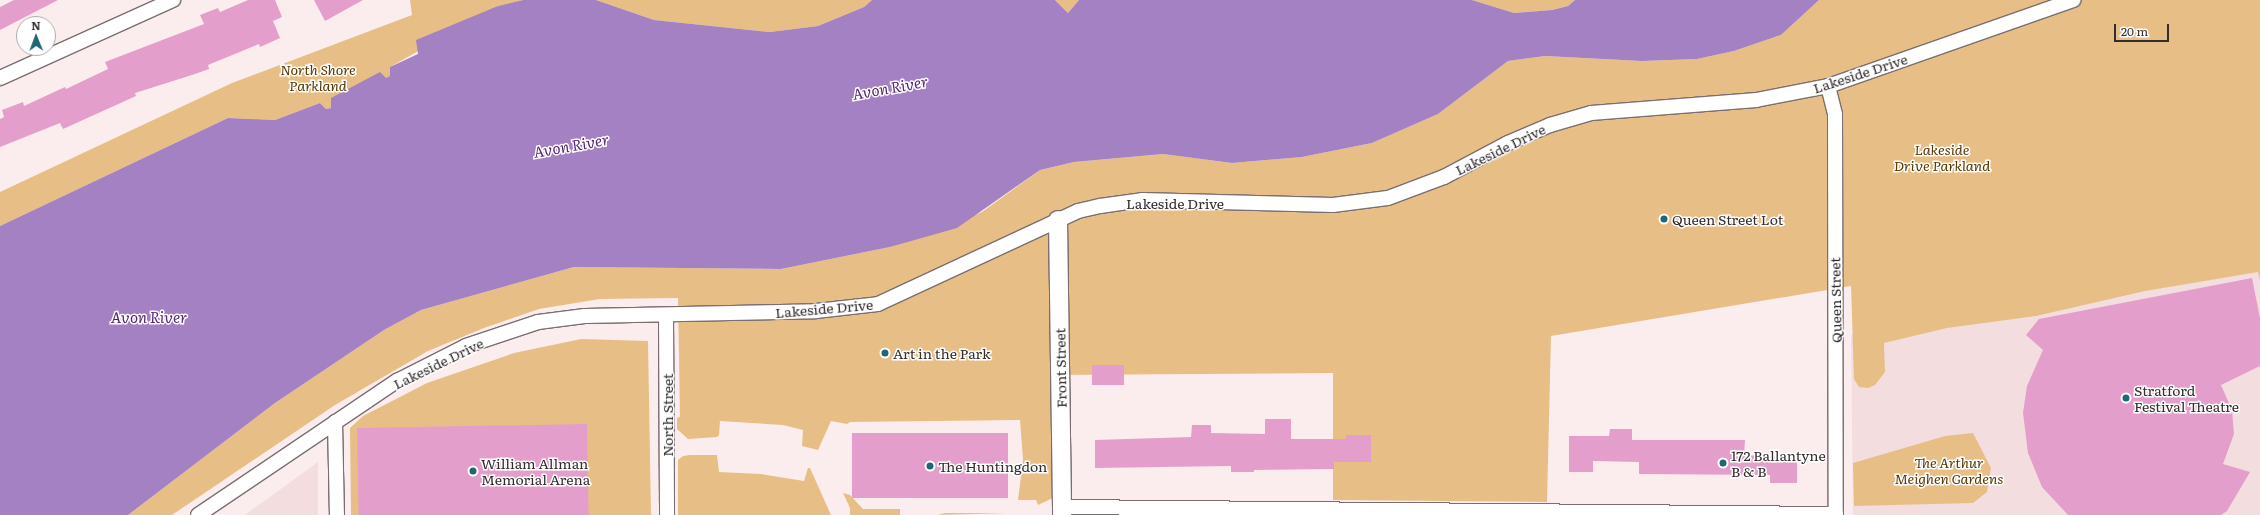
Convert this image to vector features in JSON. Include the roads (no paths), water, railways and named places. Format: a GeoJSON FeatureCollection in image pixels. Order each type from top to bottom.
{"type":"FeatureCollection","features":[{"type":"Feature","properties":{"kind":"street"},"geometry":{"type":"LineString","coordinates":[[0,78],[173,0]]}},
{"type":"Feature","properties":{"kind":"street","name":"Lakeside Drive"},"geometry":{"type":"LineString","coordinates":[[198,515],[397,381],[466,346],[538,322],[585,316],[816,312],[878,304],[1078,211],[1100,206],[1142,200],[1333,205],[1388,198],[1444,177],[1508,143],[1550,125],[1590,113],[1756,100],[1828,86],[2073,0]]}},
{"type":"Feature","properties":{"kind":"street","name":"Queen Street"},"geometry":{"type":"LineString","coordinates":[[1828,86],[1835,114],[1836,514]]}},
{"type":"Feature","properties":{"kind":"street","name":"Front Street"},"geometry":{"type":"LineString","coordinates":[[1058,220],[1062,511]]}},
{"type":"Feature","properties":{"kind":"street","name":"North Street"},"geometry":{"type":"LineString","coordinates":[[666,315],[667,515]]}},
{"type":"Feature","properties":{"kind":"street"},"geometry":{"type":"LineString","coordinates":[[335,422],[337,515]]}},
{"type":"Feature","properties":{"kind":"street"},"geometry":{"type":"LineString","coordinates":[[1062,511],[1836,514]]}},
{"type":"Feature","properties":{"kind":"water","name":"Avon River"},"geometry":{"type":"Polygon","coordinates":[[[523,0],[596,0],[654,20],[770,32],[818,26],[864,7],[872,0],[1055,0],[1068,13],[1079,0],[1472,0],[1514,13],[1552,10],[1568,6],[1575,0],[1819,0],[1781,35],[1734,51],[1697,59],[1642,61],[1545,56],[1508,61],[1438,114],[1372,143],[1302,157],[1232,163],[1163,154],[1074,162],[1040,170],[957,228],[890,247],[781,269],[574,267],[421,310],[384,330],[275,403],[128,515],[0,515],[0,226],[228,118],[275,120],[320,103],[326,109],[331,108],[331,98],[380,72],[386,78],[390,76],[390,67],[418,54],[416,40],[498,6],[523,0]]]}},
{"type":"Feature","properties":{"kind":"place","name":"Queen Street Lot"},"geometry":{"type":"Point","coordinates":[1664,219]}},
{"type":"Feature","properties":{"kind":"place","name":"Art in the Park"},"geometry":{"type":"Point","coordinates":[885,353]}},
{"type":"Feature","properties":{"kind":"place","name":"Stratford Festival Theatre"},"geometry":{"type":"Point","coordinates":[2126,398]}},
{"type":"Feature","properties":{"kind":"place","name":"172 Ballantyne B & B"},"geometry":{"type":"Point","coordinates":[1723,463]}},
{"type":"Feature","properties":{"kind":"place","name":"The Huntingdon"},"geometry":{"type":"Point","coordinates":[930,466]}},
{"type":"Feature","properties":{"kind":"place","name":"William Allman Memorial Arena"},"geometry":{"type":"Point","coordinates":[473,471]}},
{"type":"Feature","properties":{"kind":"park label","name":"North Shore Parkland"},"geometry":{"type":"Point","coordinates":[318,78]}},
{"type":"Feature","properties":{"kind":"park label","name":"Lakeside Drive Parkland"},"geometry":{"type":"Point","coordinates":[1942,158]}},
{"type":"Feature","properties":{"kind":"park label","name":"The Arthur Meighen Gardens"},"geometry":{"type":"Point","coordinates":[1949,470]}}]}
